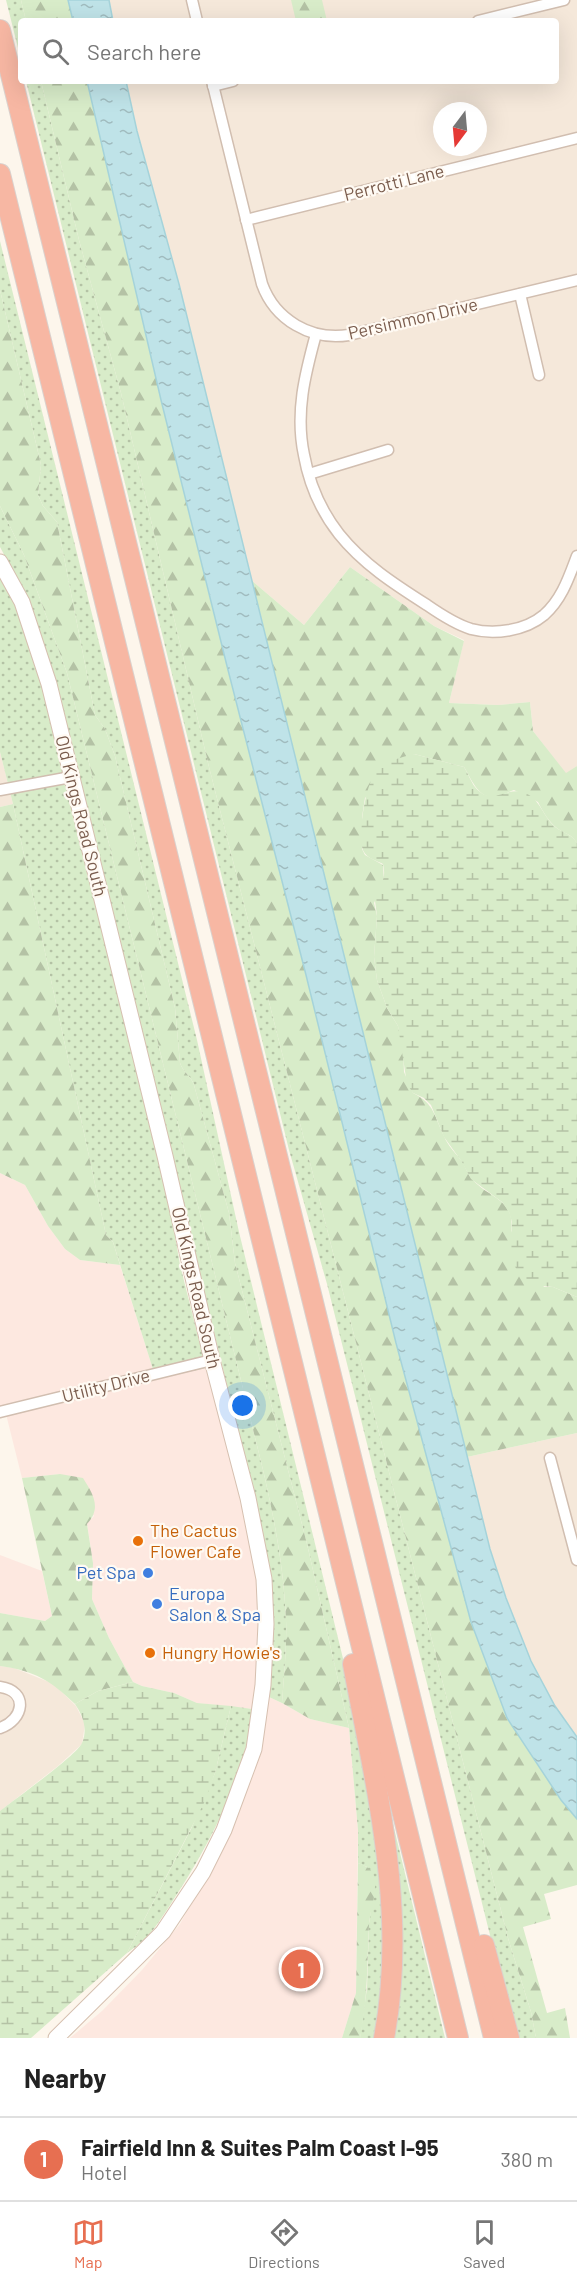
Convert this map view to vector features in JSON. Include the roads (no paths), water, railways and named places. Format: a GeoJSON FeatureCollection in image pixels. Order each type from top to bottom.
{"type":"FeatureCollection","features":[{"type":"Feature","properties":{"kind":"highway"},"geometry":{"type":"LineString","coordinates":[[0,30],[494,2038]]}},
{"type":"Feature","properties":{"kind":"highway"},"geometry":{"type":"LineString","coordinates":[[0,174],[458,2038]]}},
{"type":"Feature","properties":{"kind":"highway"},"geometry":{"type":"LineString","coordinates":[[344,1578],[349,1645],[378,1799],[391,1886],[392,1983],[384,2038]]}},
{"type":"Feature","properties":{"kind":"highway"},"geometry":{"type":"LineString","coordinates":[[396,1643],[417,1679],[471,1898],[509,2038]]}},
{"type":"Feature","properties":{"kind":"street"},"geometry":{"type":"LineString","coordinates":[[192,0],[196,18]]}},
{"type":"Feature","properties":{"kind":"street"},"geometry":{"type":"LineString","coordinates":[[490,18],[564,0]]}},
{"type":"Feature","properties":{"kind":"street","name":"Persimmon Drive"},"geometry":{"type":"LineString","coordinates":[[212,84],[259,274],[270,301],[292,323],[316,334],[337,336],[358,334],[577,280]]}},
{"type":"Feature","properties":{"kind":"street","name":"Perrotti Lane"},"geometry":{"type":"LineString","coordinates":[[246,220],[577,138]]}},
{"type":"Feature","properties":{"kind":"street"},"geometry":{"type":"LineString","coordinates":[[520,294],[539,375]]}},
{"type":"Feature","properties":{"kind":"street"},"geometry":{"type":"LineString","coordinates":[[316,334],[304,379],[300,409],[302,444],[317,497],[329,520],[345,542],[364,561],[394,584],[448,618],[469,628],[482,631],[521,627],[537,620],[552,607],[560,596],[577,556]]}},
{"type":"Feature","properties":{"kind":"street"},"geometry":{"type":"LineString","coordinates":[[309,474],[388,450]]}},
{"type":"Feature","properties":{"kind":"street","name":"Old Kings Road South"},"geometry":{"type":"LineString","coordinates":[[0,562],[21,603],[49,684],[165,1156],[212,1360],[248,1498],[264,1579],[266,1624],[264,1674],[254,1749],[224,1830],[203,1872],[176,1914],[143,1954],[56,2038]]}},
{"type":"Feature","properties":{"kind":"street"},"geometry":{"type":"LineString","coordinates":[[0,790],[71,777]]}},
{"type":"Feature","properties":{"kind":"street","name":"Utility Drive"},"geometry":{"type":"LineString","coordinates":[[0,1412],[212,1360]]}},
{"type":"Feature","properties":{"kind":"street"},"geometry":{"type":"LineString","coordinates":[[550,1458],[577,1560]]}},
{"type":"Feature","properties":{"kind":"street"},"geometry":{"type":"LineString","coordinates":[[0,1687],[15,1692],[20,1700],[20,1708],[9,1725],[0,1728]]}},
{"type":"Feature","properties":{"kind":"water"},"geometry":{"type":"Polygon","coordinates":[[[68,0],[109,0],[112,18],[72,18],[68,0]]]}},
{"type":"Feature","properties":{"kind":"water"},"geometry":{"type":"Polygon","coordinates":[[[88,84],[127,84],[137,131],[179,284],[490,1549],[506,1598],[531,1661],[555,1706],[577,1737],[577,1819],[561,1800],[507,1718],[471,1622],[396,1343],[161,400],[88,84]]]}},
{"type":"Feature","properties":{"kind":"place","name":"The Cactus Flower Cafe"},"geometry":{"type":"Point","coordinates":[138,1541]}},
{"type":"Feature","properties":{"kind":"place","name":"Pet Spa"},"geometry":{"type":"Point","coordinates":[148,1573]}},
{"type":"Feature","properties":{"kind":"place","name":"Europa Salon & Spa"},"geometry":{"type":"Point","coordinates":[157,1604]}},
{"type":"Feature","properties":{"kind":"place","name":"Hungry Howie's"},"geometry":{"type":"Point","coordinates":[150,1653]}},
{"type":"Feature","properties":{"kind":"place","name":"Fairfield Inn & Suites Palm Coast I-95"},"geometry":{"type":"Point","coordinates":[301,1969]}}]}
